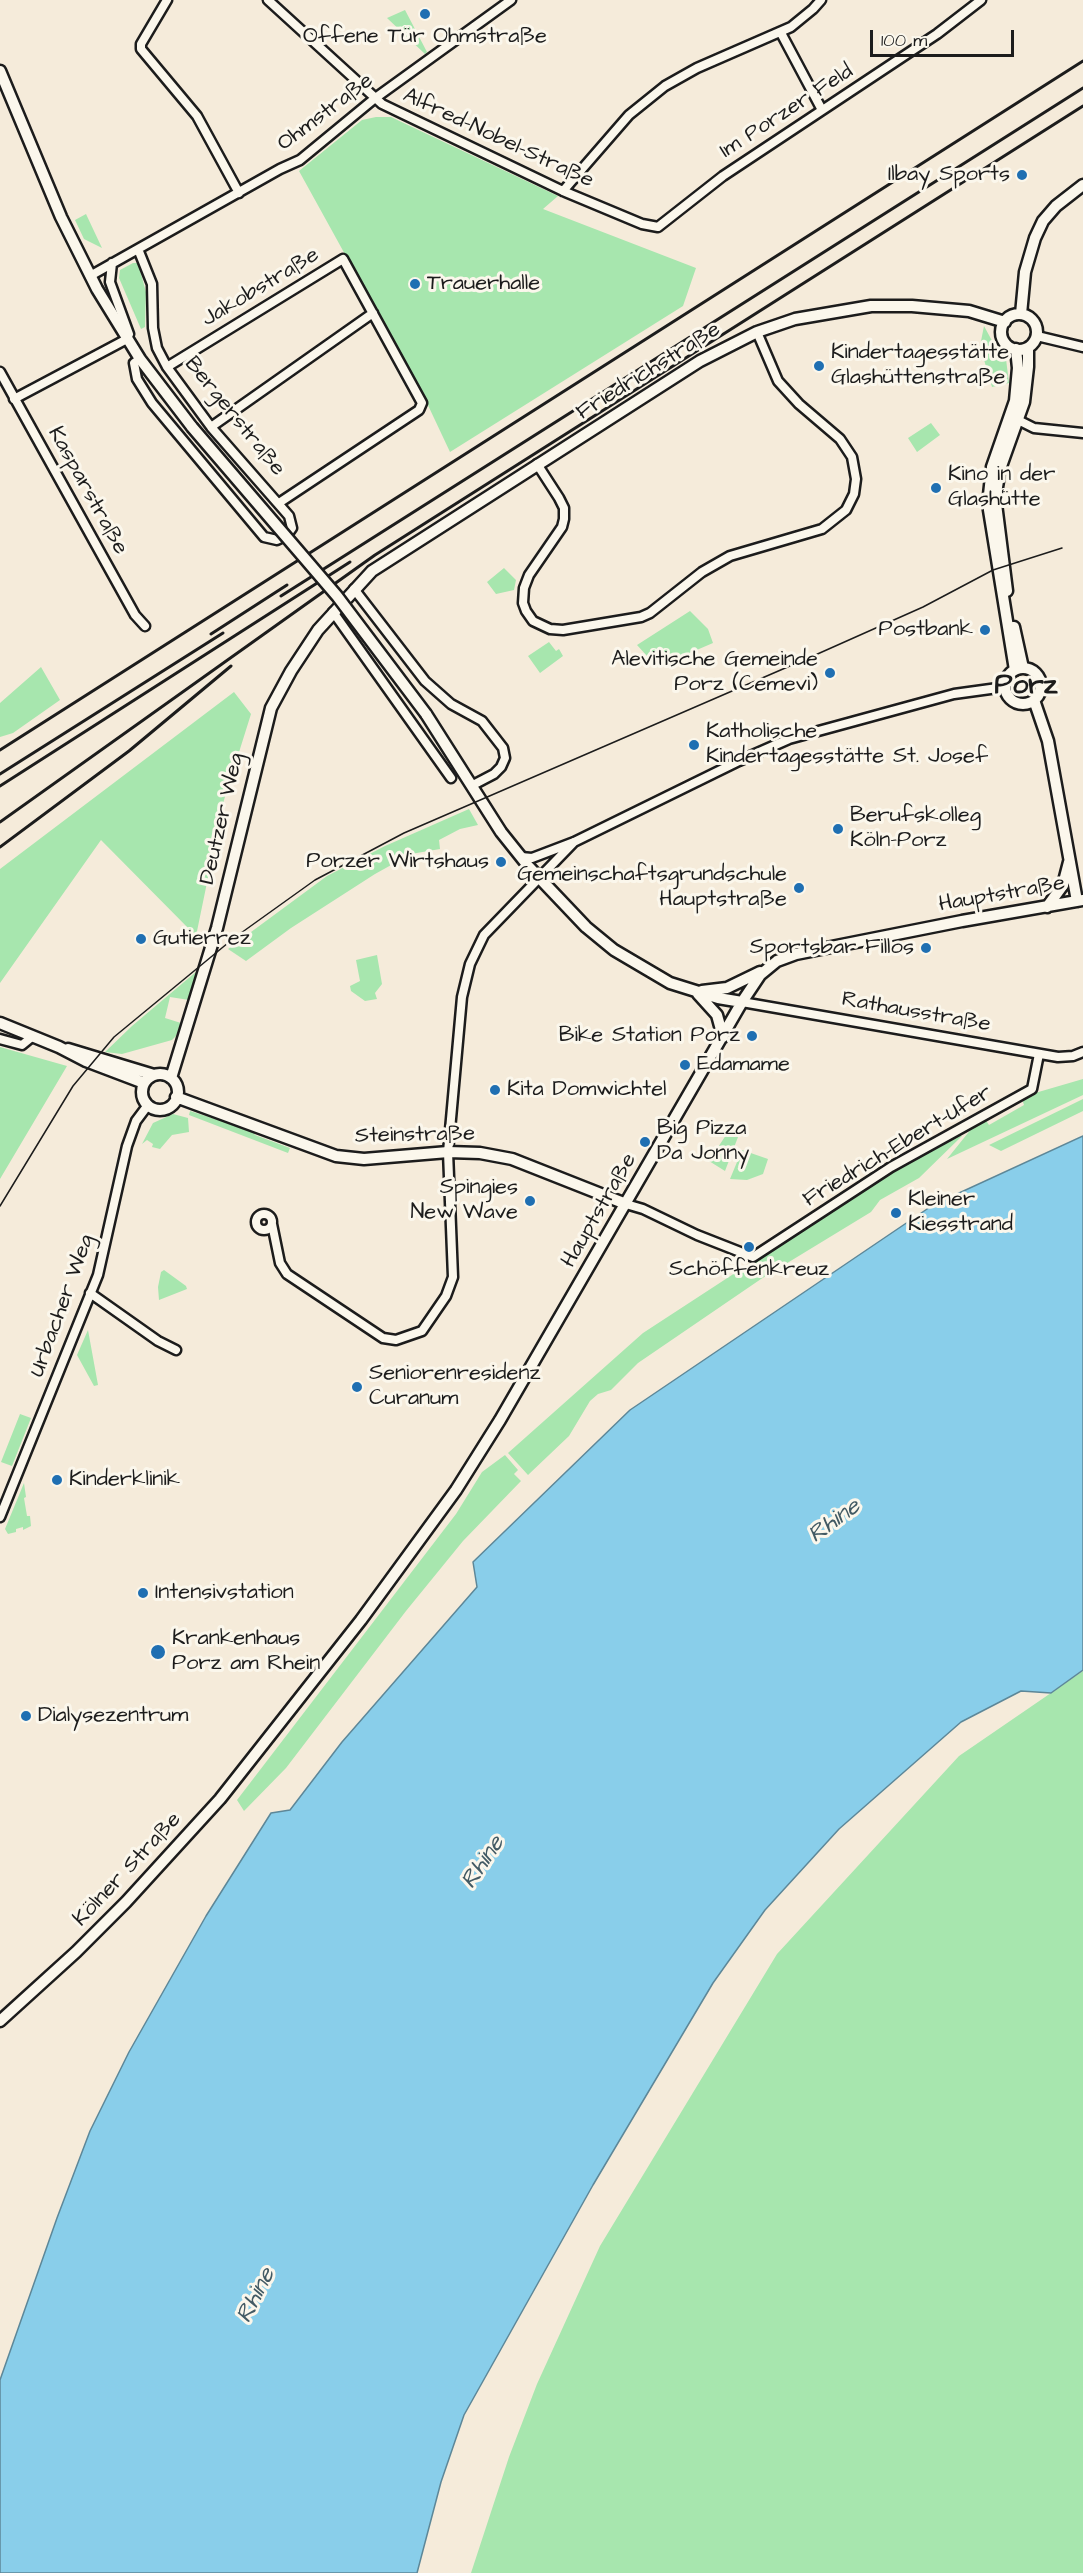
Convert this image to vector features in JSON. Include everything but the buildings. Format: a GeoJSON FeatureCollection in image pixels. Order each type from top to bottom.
{"type":"FeatureCollection","features":[{"type":"Feature","properties":{"kind":"street"},"geometry":{"type":"LineString","coordinates":[[167,0],[141,49],[197,116],[239,193]]}},
{"type":"Feature","properties":{"kind":"street","name":"Alfred-Nobel-Straße"},"geometry":{"type":"LineString","coordinates":[[268,0],[374,99],[563,191],[642,224],[658,227],[674,216]]}},
{"type":"Feature","properties":{"kind":"street","name":"Ohmstraße"},"geometry":{"type":"LineString","coordinates":[[90,276],[300,160],[374,99],[511,0]]}},
{"type":"Feature","properties":{"kind":"street"},"geometry":{"type":"LineString","coordinates":[[563,191],[629,115],[666,86],[697,68],[781,33],[813,9],[821,0]]}},
{"type":"Feature","properties":{"kind":"street","name":"Im Porzer Feld"},"geometry":{"type":"LineString","coordinates":[[674,216],[723,176],[936,34],[981,0]]}},
{"type":"Feature","properties":{"kind":"street"},"geometry":{"type":"LineString","coordinates":[[781,33],[822,110]]}},
{"type":"Feature","properties":{"kind":"street","name":"Bergerstraße"},"geometry":{"type":"LineString","coordinates":[[0,71],[61,217],[90,276],[140,359],[192,427],[337,596],[426,714],[499,829],[521,857],[586,927],[614,950],[670,983],[718,999],[742,1002]]}},
{"type":"Feature","properties":{"kind":"street"},"geometry":{"type":"LineString","coordinates":[[1021,314],[1025,272],[1039,229],[1056,206],[1083,185]]}},
{"type":"Feature","properties":{"kind":"street","name":"Bergerstraße"},"geometry":{"type":"LineString","coordinates":[[138,249],[152,284],[153,328],[157,348],[167,367],[211,427],[289,516],[292,528],[282,538],[271,540],[264,537],[152,403],[137,379],[134,363],[140,359]]}},
{"type":"Feature","properties":{"kind":"street","name":"Jakobstraße"},"geometry":{"type":"LineString","coordinates":[[167,367],[343,259],[373,313]]}},
{"type":"Feature","properties":{"kind":"street","name":"Bergerstraße"},"geometry":{"type":"LineString","coordinates":[[112,263],[110,282],[140,359]]}},
{"type":"Feature","properties":{"kind":"street","name":"Friedrichstraße"},"geometry":{"type":"LineString","coordinates":[[354,589],[381,566],[537,464],[700,361],[757,332],[795,319],[871,306],[960,310],[1005,322]]}},
{"type":"Feature","properties":{"kind":"street"},"geometry":{"type":"LineString","coordinates":[[211,427],[373,313],[422,403],[418,410],[279,503]]}},
{"type":"Feature","properties":{"kind":"street"},"geometry":{"type":"LineString","coordinates":[[1019,669],[996,504],[1000,469],[1018,420],[1026,387],[1028,348],[1037,336],[1035,323],[1029,317],[1021,314],[1012,316],[1002,327],[1003,339],[1006,344],[1016,349],[1028,348]]}},
{"type":"Feature","properties":{"kind":"street"},"geometry":{"type":"LineString","coordinates":[[537,464],[564,508],[564,519],[562,527],[529,575],[524,588],[523,603],[533,621],[550,629],[563,630],[641,617],[650,613],[702,572],[730,556],[822,528],[846,510],[854,494],[856,479],[852,457],[840,439],[799,404],[778,381],[757,332]]}},
{"type":"Feature","properties":{"kind":"street"},"geometry":{"type":"LineString","coordinates":[[1037,336],[1083,347]]}},
{"type":"Feature","properties":{"kind":"street"},"geometry":{"type":"LineString","coordinates":[[15,399],[127,339]]}},
{"type":"Feature","properties":{"kind":"street"},"geometry":{"type":"LineString","coordinates":[[1016,349],[1018,368],[1015,401],[992,467],[988,504],[989,522],[1019,669]]}},
{"type":"Feature","properties":{"kind":"street","name":"Kasparstraße"},"geometry":{"type":"LineString","coordinates":[[0,372],[135,615],[145,626]]}},
{"type":"Feature","properties":{"kind":"street"},"geometry":{"type":"LineString","coordinates":[[1018,420],[1034,428],[1083,433]]}},
{"type":"Feature","properties":{"kind":"street"},"geometry":{"type":"LineString","coordinates":[[354,589],[425,681],[439,695],[482,721],[503,748],[505,753],[502,765],[494,774],[473,785]]}},
{"type":"Feature","properties":{"kind":"street","name":"Deutzer Weg"},"geometry":{"type":"LineString","coordinates":[[171,1078],[217,928],[272,708],[303,652],[333,612],[354,589]]}},
{"type":"Feature","properties":{"kind":"street"},"geometry":{"type":"LineString","coordinates":[[333,612],[451,778]]}},
{"type":"Feature","properties":{"kind":"street"},"geometry":{"type":"LineString","coordinates":[[1019,669],[1035,672],[1041,682],[1040,692],[1028,704],[1015,703],[1006,694],[1006,680],[1019,669]]}},
{"type":"Feature","properties":{"kind":"street"},"geometry":{"type":"LineString","coordinates":[[521,857],[532,858],[574,842],[789,739],[954,694],[1005,687]]}},
{"type":"Feature","properties":{"kind":"street"},"geometry":{"type":"LineString","coordinates":[[1034,700],[1048,741],[1080,901]]}},
{"type":"Feature","properties":{"kind":"street"},"geometry":{"type":"LineString","coordinates":[[272,1224],[280,1263],[287,1274],[383,1338],[396,1340],[417,1335],[422,1331],[446,1296],[453,1277],[448,1152],[462,997],[470,964],[484,935],[574,842]]}},
{"type":"Feature","properties":{"kind":"street"},"geometry":{"type":"LineString","coordinates":[[1047,907],[1063,885],[1070,859]]}},
{"type":"Feature","properties":{"kind":"street"},"geometry":{"type":"LineString","coordinates":[[1074,876],[1083,886]]}},
{"type":"Feature","properties":{"kind":"street","name":"Hauptstraße"},"geometry":{"type":"LineString","coordinates":[[272,1733],[362,1620],[456,1490],[760,975],[768,967],[796,954],[962,921],[1080,901]]}},
{"type":"Feature","properties":{"kind":"street"},"geometry":{"type":"LineString","coordinates":[[695,992],[727,988],[768,967]]}},
{"type":"Feature","properties":{"kind":"street"},"geometry":{"type":"LineString","coordinates":[[695,992],[717,1015],[723,1037]]}},
{"type":"Feature","properties":{"kind":"street","name":"Rathausstraße"},"geometry":{"type":"LineString","coordinates":[[742,1002],[1058,1057],[1073,1056],[1083,1052]]}},
{"type":"Feature","properties":{"kind":"street"},"geometry":{"type":"LineString","coordinates":[[0,1023],[59,1047],[86,1062],[144,1083]]}},
{"type":"Feature","properties":{"kind":"street"},"geometry":{"type":"LineString","coordinates":[[0,1039],[22,1045],[33,1036]]}},
{"type":"Feature","properties":{"kind":"street"},"geometry":{"type":"LineString","coordinates":[[59,1047],[83,1051],[154,1075],[162,1074],[171,1078],[176,1085],[176,1097],[170,1106],[159,1109],[148,1105],[142,1095],[144,1083],[154,1075]]}},
{"type":"Feature","properties":{"kind":"street","name":"Friedrich-Ebert-Ufer"},"geometry":{"type":"LineString","coordinates":[[753,1257],[891,1167],[1032,1089],[1039,1054]]}},
{"type":"Feature","properties":{"kind":"street","name":"Steinstraße"},"geometry":{"type":"LineString","coordinates":[[176,1097],[350,1159],[448,1152],[480,1153],[512,1159],[644,1209],[693,1233],[753,1257]]}},
{"type":"Feature","properties":{"kind":"street","name":"Urbacher Weg"},"geometry":{"type":"LineString","coordinates":[[0,1517],[90,1293],[108,1238],[127,1146],[140,1114],[148,1105]]}},
{"type":"Feature","properties":{"kind":"street"},"geometry":{"type":"LineString","coordinates":[[90,1293],[158,1341],[176,1350]]}},
{"type":"Feature","properties":{"kind":"street","name":"Kölner Straße"},"geometry":{"type":"LineString","coordinates":[[0,2021],[76,1952],[161,1866],[220,1799],[272,1733]]}},
{"type":"Feature","properties":{"kind":"green space"},"geometry":{"type":"Polygon","coordinates":[[[405,10],[427,52],[425,54],[387,18],[405,10]]]}},
{"type":"Feature","properties":{"kind":"green space"},"geometry":{"type":"Polygon","coordinates":[[[391,117],[558,196],[543,209],[696,268],[683,306],[450,452],[426,401],[299,171],[362,120],[391,117]]]}},
{"type":"Feature","properties":{"kind":"green space"},"geometry":{"type":"Polygon","coordinates":[[[86,214],[102,248],[84,239],[75,220],[86,214]]]}},
{"type":"Feature","properties":{"kind":"green space"},"geometry":{"type":"Polygon","coordinates":[[[133,263],[138,263],[146,292],[145,327],[141,329],[119,278],[120,270],[133,263]]]}},
{"type":"Feature","properties":{"kind":"green space"},"geometry":{"type":"Polygon","coordinates":[[[984,326],[996,348],[1006,359],[1009,383],[992,387],[980,346],[984,326]]]}},
{"type":"Feature","properties":{"kind":"green space"},"geometry":{"type":"Polygon","coordinates":[[[931,423],[940,435],[917,452],[908,438],[931,423]]]}},
{"type":"Feature","properties":{"kind":"green space"},"geometry":{"type":"Polygon","coordinates":[[[504,568],[516,580],[514,590],[496,594],[487,582],[504,568]]]}},
{"type":"Feature","properties":{"kind":"green space"},"geometry":{"type":"Polygon","coordinates":[[[690,611],[708,629],[713,643],[657,667],[637,645],[690,611]]]}},
{"type":"Feature","properties":{"kind":"green space"},"geometry":{"type":"Polygon","coordinates":[[[549,642],[556,651],[559,649],[563,656],[540,673],[528,656],[549,642]]]}},
{"type":"Feature","properties":{"kind":"green space"},"geometry":{"type":"Polygon","coordinates":[[[41,667],[60,700],[13,733],[0,737],[0,703],[41,667]]]}},
{"type":"Feature","properties":{"kind":"green space"},"geometry":{"type":"Polygon","coordinates":[[[234,692],[251,714],[224,800],[196,936],[101,840],[0,983],[0,869],[234,692]]]}},
{"type":"Feature","properties":{"kind":"green space"},"geometry":{"type":"Polygon","coordinates":[[[469,809],[478,825],[460,829],[439,840],[440,849],[411,854],[375,874],[291,928],[246,961],[228,949],[327,876],[385,846],[469,809]]]}},
{"type":"Feature","properties":{"kind":"green space"},"geometry":{"type":"Polygon","coordinates":[[[377,955],[382,984],[375,993],[377,999],[365,1001],[351,991],[350,986],[360,981],[356,960],[377,955]]]}},
{"type":"Feature","properties":{"kind":"green space"},"geometry":{"type":"Polygon","coordinates":[[[197,971],[189,1000],[170,997],[165,1018],[181,1023],[172,1040],[122,1054],[105,1052],[132,1026],[197,971]]]}},
{"type":"Feature","properties":{"kind":"green space"},"geometry":{"type":"Polygon","coordinates":[[[0,1047],[67,1066],[0,1179],[0,1047]]]}},
{"type":"Feature","properties":{"kind":"green space"},"geometry":{"type":"Polygon","coordinates":[[[1083,1079],[1083,1095],[947,1159],[976,1123],[985,1119],[989,1125],[1024,1105],[1022,1099],[1083,1079]]]}},
{"type":"Feature","properties":{"kind":"green space"},"geometry":{"type":"Polygon","coordinates":[[[1083,1099],[1083,1111],[1001,1151],[989,1145],[1083,1099]]]}},
{"type":"Feature","properties":{"kind":"green space"},"geometry":{"type":"Polygon","coordinates":[[[190,1111],[253,1131],[255,1135],[290,1148],[288,1153],[189,1115],[190,1111]]]}},
{"type":"Feature","properties":{"kind":"green space"},"geometry":{"type":"Polygon","coordinates":[[[173,1114],[188,1118],[189,1132],[172,1135],[160,1149],[152,1147],[153,1144],[147,1140],[142,1144],[153,1123],[173,1114]]]}},
{"type":"Feature","properties":{"kind":"green space"},"geometry":{"type":"Polygon","coordinates":[[[728,1132],[738,1137],[725,1171],[709,1161],[728,1132]]]}},
{"type":"Feature","properties":{"kind":"green space"},"geometry":{"type":"Polygon","coordinates":[[[953,1136],[962,1136],[919,1178],[880,1200],[871,1212],[761,1279],[638,1363],[611,1390],[598,1394],[590,1401],[569,1436],[528,1475],[508,1453],[643,1333],[830,1211],[953,1136]]]}},
{"type":"Feature","properties":{"kind":"green space"},"geometry":{"type":"Polygon","coordinates":[[[742,1150],[768,1159],[763,1174],[747,1180],[730,1179],[742,1150]]]}},
{"type":"Feature","properties":{"kind":"green space"},"geometry":{"type":"Polygon","coordinates":[[[164,1270],[187,1289],[159,1300],[158,1287],[161,1272],[164,1270]]]}},
{"type":"Feature","properties":{"kind":"green space"},"geometry":{"type":"Polygon","coordinates":[[[88,1330],[98,1385],[94,1386],[77,1355],[88,1330]]]}},
{"type":"Feature","properties":{"kind":"green space"},"geometry":{"type":"Polygon","coordinates":[[[20,1414],[31,1418],[12,1466],[1,1462],[20,1414]]]}},
{"type":"Feature","properties":{"kind":"green space"},"geometry":{"type":"Polygon","coordinates":[[[505,1455],[518,1470],[514,1474],[521,1481],[463,1541],[406,1611],[286,1768],[244,1811],[237,1800],[456,1514],[482,1472],[505,1455]]]}},
{"type":"Feature","properties":{"kind":"green space"},"geometry":{"type":"Polygon","coordinates":[[[24,1483],[26,1497],[24,1498],[31,1526],[23,1530],[23,1527],[16,1529],[16,1532],[8,1534],[5,1529],[24,1483]]]}},
{"type":"Feature","properties":{"kind":"green space"},"geometry":{"type":"Polygon","coordinates":[[[1083,1671],[1083,2573],[471,2573],[509,2457],[537,2384],[600,2246],[777,1954],[959,1756],[1083,1671]]]}},
{"type":"Feature","properties":{"kind":"water","name":"Rhine"},"geometry":{"type":"Polygon","coordinates":[[[1083,1136],[1083,1670],[1051,1693],[1021,1691],[961,1722],[839,1829],[765,1910],[713,1983],[593,2185],[464,2415],[441,2482],[417,2573],[0,2573],[0,2380],[57,2218],[90,2131],[129,2052],[206,1916],[271,1813],[290,1810],[342,1742],[477,1587],[473,1562],[630,1410],[933,1205],[1083,1136]]]}},
{"type":"Feature","properties":{"kind":"tram line"},"geometry":{"type":"LineString","coordinates":[[0,1206],[73,1086],[114,1037],[234,938],[315,880],[404,833],[923,607],[993,570],[1062,548]]}},
{"type":"Feature","properties":{"kind":"railway"},"geometry":{"type":"LineString","coordinates":[[0,750],[1083,61]]}},
{"type":"Feature","properties":{"kind":"railway"},"geometry":{"type":"LineString","coordinates":[[281,596],[1083,88]]}},
{"type":"Feature","properties":{"kind":"railway"},"geometry":{"type":"LineString","coordinates":[[0,822],[375,555],[1083,106]]}},
{"type":"Feature","properties":{"kind":"railway"},"geometry":{"type":"LineString","coordinates":[[0,786],[350,562]]}},
{"type":"Feature","properties":{"kind":"railway"},"geometry":{"type":"LineString","coordinates":[[211,634],[287,585]]}},
{"type":"Feature","properties":{"kind":"railway"},"geometry":{"type":"LineString","coordinates":[[0,774],[223,633]]}},
{"type":"Feature","properties":{"kind":"railway"},"geometry":{"type":"LineString","coordinates":[[0,847],[129,751],[231,666]]}},
{"type":"Feature","properties":{"kind":"place","name":"Offene Tür Ohmstraße"},"geometry":{"type":"Point","coordinates":[425,14]}},
{"type":"Feature","properties":{"kind":"place","name":"Ilbay Sports"},"geometry":{"type":"Point","coordinates":[1022,175]}},
{"type":"Feature","properties":{"kind":"place","name":"Trauerhalle"},"geometry":{"type":"Point","coordinates":[415,284]}},
{"type":"Feature","properties":{"kind":"place","name":"Kindertagesstätte Glashüttenstraße"},"geometry":{"type":"Point","coordinates":[819,366]}},
{"type":"Feature","properties":{"kind":"place","name":"Kino in der Glashütte"},"geometry":{"type":"Point","coordinates":[936,488]}},
{"type":"Feature","properties":{"kind":"place","name":"Postbank"},"geometry":{"type":"Point","coordinates":[985,630]}},
{"type":"Feature","properties":{"kind":"place","name":"Alevitische Gemeinde Porz (Cemevi)"},"geometry":{"type":"Point","coordinates":[830,673]}},
{"type":"Feature","properties":{"kind":"place","name":"Katholische Kindertagesstätte St. Josef"},"geometry":{"type":"Point","coordinates":[694,745]}},
{"type":"Feature","properties":{"kind":"place","name":"Berufskolleg Köln-Porz"},"geometry":{"type":"Point","coordinates":[838,829]}},
{"type":"Feature","properties":{"kind":"place","name":"Porzer Wirtshaus"},"geometry":{"type":"Point","coordinates":[501,862]}},
{"type":"Feature","properties":{"kind":"place","name":"Gemeinschaftsgrundschule Hauptstraße"},"geometry":{"type":"Point","coordinates":[799,888]}},
{"type":"Feature","properties":{"kind":"place","name":"Gutierrez"},"geometry":{"type":"Point","coordinates":[141,939]}},
{"type":"Feature","properties":{"kind":"place","name":"Sportsbar Fillos"},"geometry":{"type":"Point","coordinates":[926,948]}},
{"type":"Feature","properties":{"kind":"place","name":"Bike Station Porz"},"geometry":{"type":"Point","coordinates":[752,1036]}},
{"type":"Feature","properties":{"kind":"place","name":"Edamame"},"geometry":{"type":"Point","coordinates":[685,1065]}},
{"type":"Feature","properties":{"kind":"place","name":"Kita Domwichtel"},"geometry":{"type":"Point","coordinates":[495,1090]}},
{"type":"Feature","properties":{"kind":"place","name":"Big Pizza Da Jonny"},"geometry":{"type":"Point","coordinates":[645,1142]}},
{"type":"Feature","properties":{"kind":"place","name":"Spingies New Wave"},"geometry":{"type":"Point","coordinates":[530,1201]}},
{"type":"Feature","properties":{"kind":"place","name":"Kleiner Kiesstrand"},"geometry":{"type":"Point","coordinates":[896,1213]}},
{"type":"Feature","properties":{"kind":"place","name":"Schöffenkreuz"},"geometry":{"type":"Point","coordinates":[749,1247]}},
{"type":"Feature","properties":{"kind":"place","name":"Seniorenresidenz Curanum"},"geometry":{"type":"Point","coordinates":[357,1387]}},
{"type":"Feature","properties":{"kind":"place","name":"Kinderklinik"},"geometry":{"type":"Point","coordinates":[57,1480]}},
{"type":"Feature","properties":{"kind":"place","name":"Intensivstation"},"geometry":{"type":"Point","coordinates":[143,1593]}},
{"type":"Feature","properties":{"kind":"place","name":"Krankenhaus Porz am Rhein"},"geometry":{"type":"Point","coordinates":[158,1652]}},
{"type":"Feature","properties":{"kind":"place","name":"Dialysezentrum"},"geometry":{"type":"Point","coordinates":[26,1716]}},
{"type":"Feature","properties":{"kind":"district","name":"Porz"},"geometry":{"type":"Point","coordinates":[1026,687]}}]}
